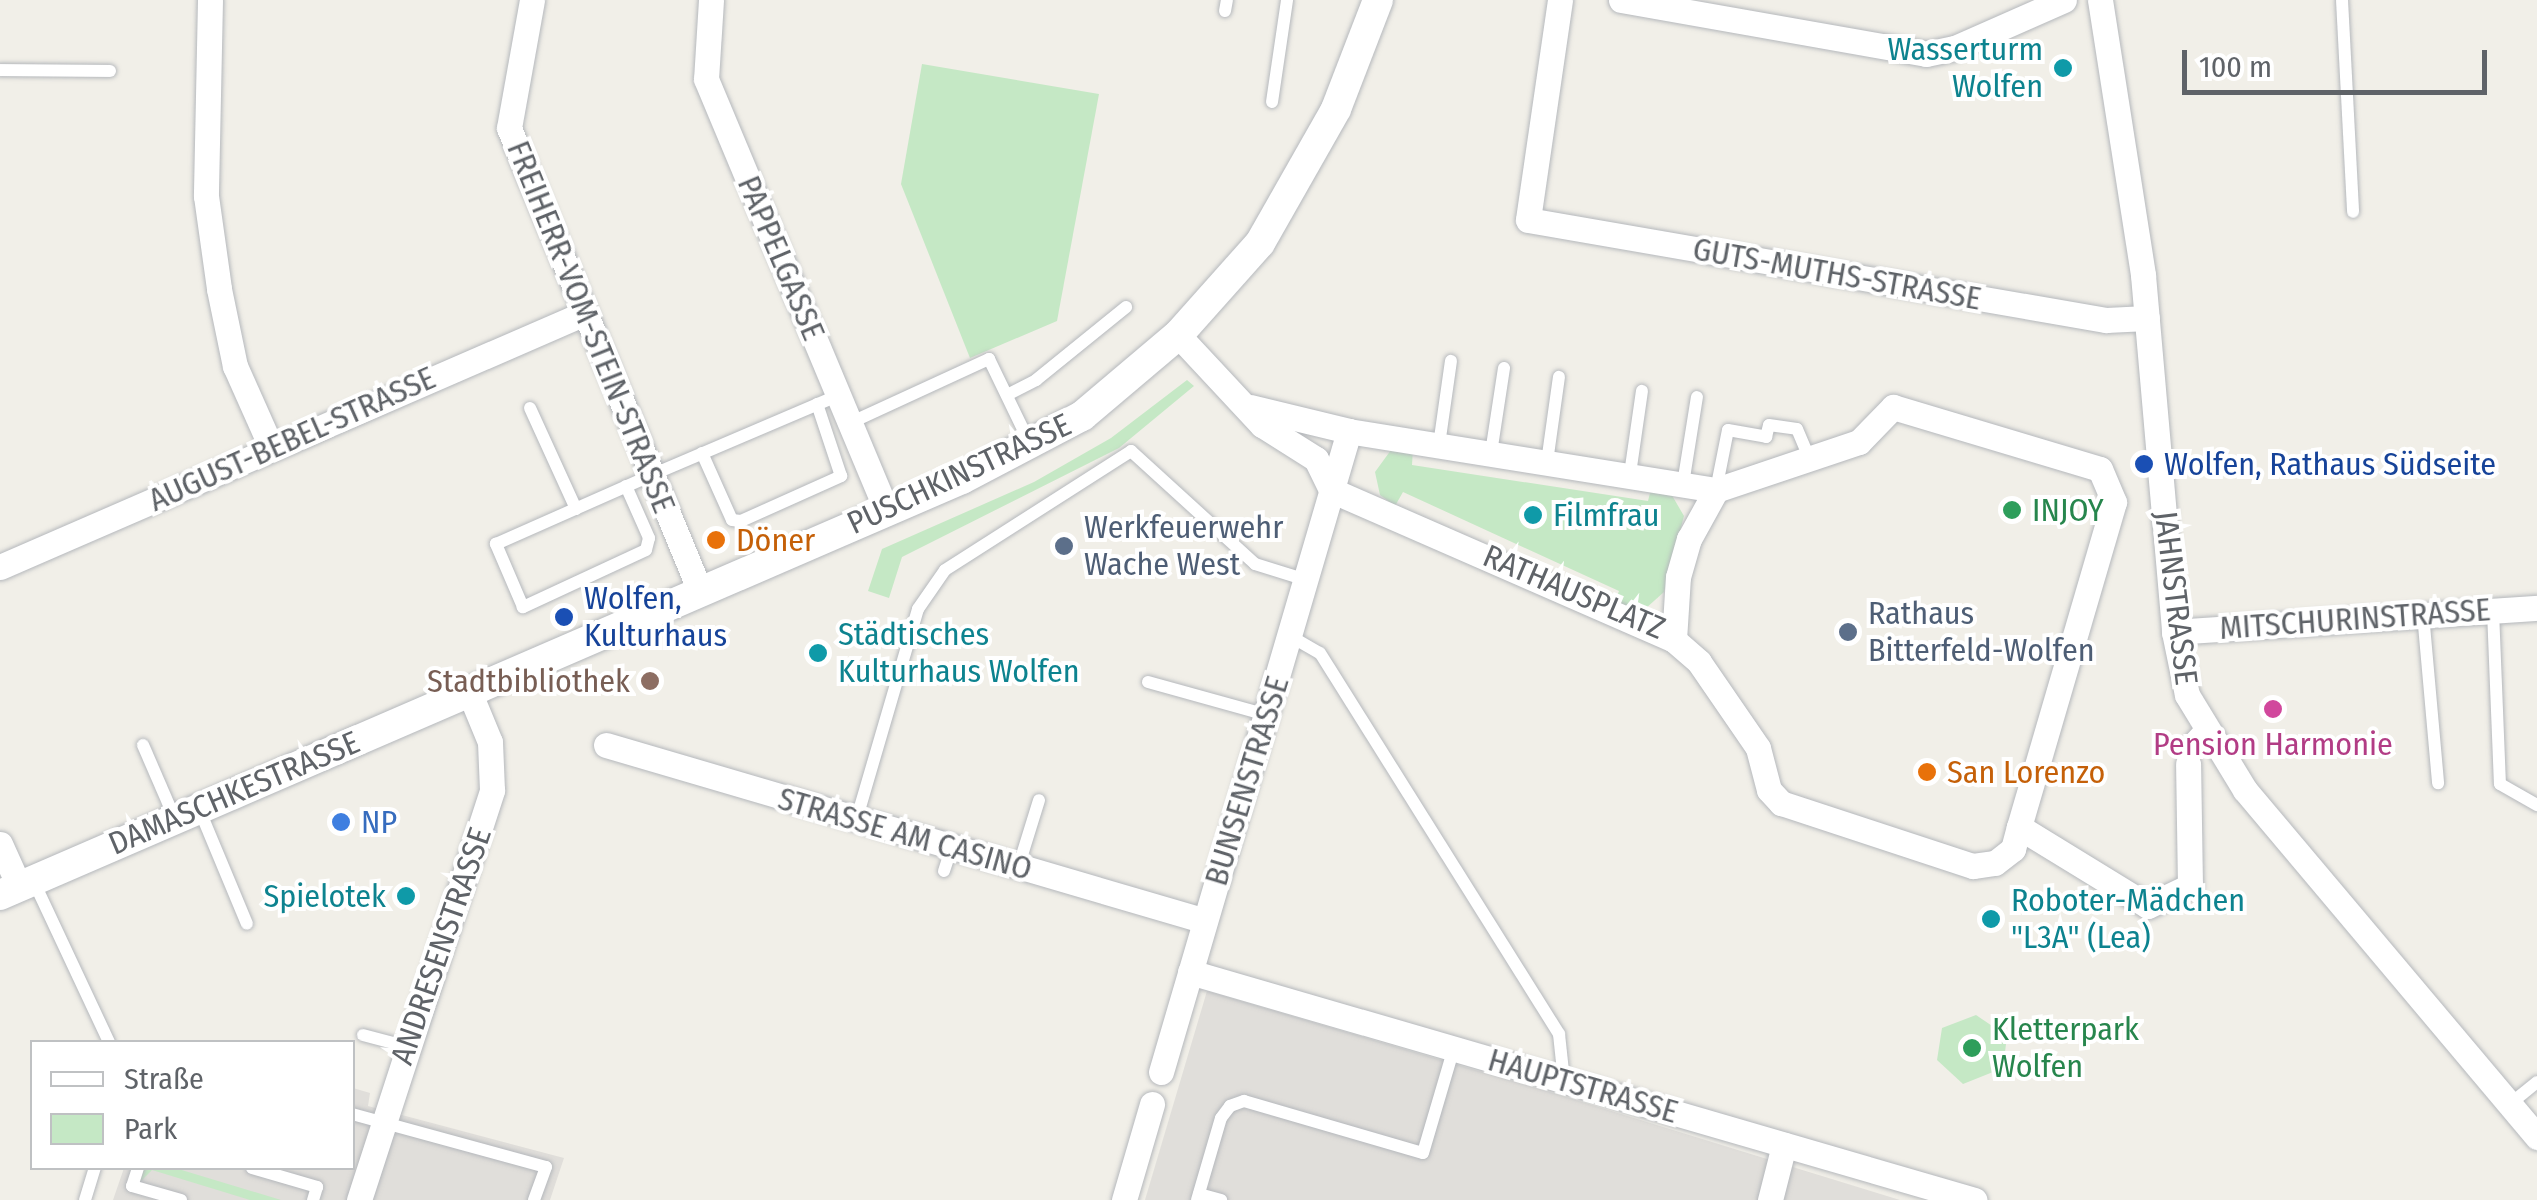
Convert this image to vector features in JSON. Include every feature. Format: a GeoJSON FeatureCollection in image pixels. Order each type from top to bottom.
{"type":"FeatureCollection","features":[{"type":"Feature","properties":{"kind":"street"},"geometry":{"type":"LineString","coordinates":[[210,0],[206,196],[218,290],[236,366],[271,446]]}},
{"type":"Feature","properties":{"kind":"street","name":"FREIHERR-VOM-STEIN-STRASSE"},"geometry":{"type":"LineString","coordinates":[[532,0],[509,128],[700,590]]}},
{"type":"Feature","properties":{"kind":"street","name":"PAPPELGASSE"},"geometry":{"type":"LineString","coordinates":[[711,0],[706,79],[828,400],[852,422],[887,510]]}},
{"type":"Feature","properties":{"kind":"street","name":"PUSCHKINSTRASSE"},"geometry":{"type":"LineString","coordinates":[[468,691],[1031,446],[1094,408],[1178,335],[1238,271],[1283,208],[1336,109],[1378,0]]}},
{"type":"Feature","properties":{"kind":"street","name":"GUTS-MUTHS-STRASSE"},"geometry":{"type":"LineString","coordinates":[[1560,0],[1528,220],[2098,319],[2147,318]]}},
{"type":"Feature","properties":{"kind":"street"},"geometry":{"type":"LineString","coordinates":[[1620,0],[1926,54],[1955,48],[2064,0]]}},
{"type":"Feature","properties":{"kind":"street","name":"JAHNSTRASSE"},"geometry":{"type":"LineString","coordinates":[[2102,0],[2171,467],[2174,632],[2187,695],[2202,727],[2244,790],[2537,1137]]}},
{"type":"Feature","properties":{"kind":"street","name":"AUGUST-BEBEL-STRASSE"},"geometry":{"type":"LineString","coordinates":[[1,564],[585,313]]}},
{"type":"Feature","properties":{"kind":"street"},"geometry":{"type":"LineString","coordinates":[[1178,335],[1250,407],[1262,425],[1316,459],[1331,490]]}},
{"type":"Feature","properties":{"kind":"street"},"geometry":{"type":"LineString","coordinates":[[1250,407],[1348,431],[1716,490],[1811,462],[1858,442],[1893,407],[2100,468],[2114,502],[2019,827],[2012,848],[1995,863],[1973,866],[1781,803],[1769,790],[1758,748],[1699,662],[1674,640]]}},
{"type":"Feature","properties":{"kind":"street","name":"BUNSENSTRASSE"},"geometry":{"type":"LineString","coordinates":[[1161,1072],[1348,431]]}},
{"type":"Feature","properties":{"kind":"street","name":"RATHAUSPLATZ"},"geometry":{"type":"LineString","coordinates":[[1331,490],[1674,640],[1684,558],[1716,490]]}},
{"type":"Feature","properties":{"kind":"street","name":"MITSCHURINSTRASSE"},"geometry":{"type":"LineString","coordinates":[[2174,632],[2537,608]]}},
{"type":"Feature","properties":{"kind":"street","name":"DAMASCHKESTRASSE"},"geometry":{"type":"LineString","coordinates":[[17,887],[468,691]]}},
{"type":"Feature","properties":{"kind":"street","name":"ANDRESENSTRASSE"},"geometry":{"type":"LineString","coordinates":[[359,1200],[405,1046],[462,898],[492,790],[490,742],[468,691]]}},
{"type":"Feature","properties":{"kind":"street","name":"STRASSE AM CASINO"},"geometry":{"type":"LineString","coordinates":[[606,745],[856,821],[948,860],[1018,868],[1205,921]]}},
{"type":"Feature","properties":{"kind":"street"},"geometry":{"type":"LineString","coordinates":[[2019,827],[2148,906],[2190,886],[2188,764]]}},
{"type":"Feature","properties":{"kind":"street"},"geometry":{"type":"LineString","coordinates":[[0,844],[17,887]]}},
{"type":"Feature","properties":{"kind":"street","name":"HAUPTSTRASSE"},"geometry":{"type":"LineString","coordinates":[[1190,972],[1975,1200]]}},
{"type":"Feature","properties":{"kind":"street"},"geometry":{"type":"LineString","coordinates":[[1124,1200],[1152,1104]]}},
{"type":"Feature","properties":{"kind":"street"},"geometry":{"type":"LineString","coordinates":[[1770,1200],[1784,1145]]}},
{"type":"Feature","properties":{"kind":"lane"},"geometry":{"type":"LineString","coordinates":[[1272,102],[1287,0]]}},
{"type":"Feature","properties":{"kind":"lane"},"geometry":{"type":"LineString","coordinates":[[2342,0],[2353,212]]}},
{"type":"Feature","properties":{"kind":"lane"},"geometry":{"type":"LineString","coordinates":[[0,70],[110,71]]}},
{"type":"Feature","properties":{"kind":"lane"},"geometry":{"type":"LineString","coordinates":[[1007,395],[1036,380],[1126,307]]}},
{"type":"Feature","properties":{"kind":"lane"},"geometry":{"type":"LineString","coordinates":[[852,422],[988,359],[1031,446]]}},
{"type":"Feature","properties":{"kind":"lane"},"geometry":{"type":"LineString","coordinates":[[1439,445],[1451,362]]}},
{"type":"Feature","properties":{"kind":"lane"},"geometry":{"type":"LineString","coordinates":[[1491,453],[1504,368]]}},
{"type":"Feature","properties":{"kind":"lane"},"geometry":{"type":"LineString","coordinates":[[1547,462],[1559,377]]}},
{"type":"Feature","properties":{"kind":"lane"},"geometry":{"type":"LineString","coordinates":[[1630,474],[1642,391]]}},
{"type":"Feature","properties":{"kind":"lane"},"geometry":{"type":"LineString","coordinates":[[1683,484],[1697,397]]}},
{"type":"Feature","properties":{"kind":"lane"},"geometry":{"type":"LineString","coordinates":[[626,486],[649,538],[638,558],[523,607],[494,538],[576,509],[626,486],[702,453],[828,400],[841,476],[741,521],[732,520],[702,453]]}},
{"type":"Feature","properties":{"kind":"lane"},"geometry":{"type":"LineString","coordinates":[[530,408],[576,509]]}},
{"type":"Feature","properties":{"kind":"lane"},"geometry":{"type":"LineString","coordinates":[[1716,490],[1728,430],[1766,437],[1769,425],[1797,430],[1811,462]]}},
{"type":"Feature","properties":{"kind":"lane"},"geometry":{"type":"LineString","coordinates":[[856,821],[918,609],[946,570],[1131,451],[1255,564],[1306,580]]}},
{"type":"Feature","properties":{"kind":"lane"},"geometry":{"type":"LineString","coordinates":[[2492,610],[2500,784],[2537,804]]}},
{"type":"Feature","properties":{"kind":"lane"},"geometry":{"type":"LineString","coordinates":[[2423,614],[2438,783]]}},
{"type":"Feature","properties":{"kind":"lane"},"geometry":{"type":"LineString","coordinates":[[1290,636],[1320,653],[1559,1034],[1564,1081]]}},
{"type":"Feature","properties":{"kind":"lane"},"geometry":{"type":"LineString","coordinates":[[1148,682],[1266,716]]}},
{"type":"Feature","properties":{"kind":"lane"},"geometry":{"type":"LineString","coordinates":[[2188,764],[2191,739],[2202,727]]}},
{"type":"Feature","properties":{"kind":"lane"},"geometry":{"type":"LineString","coordinates":[[143,745],[187,814],[247,924]]}},
{"type":"Feature","properties":{"kind":"lane"},"geometry":{"type":"LineString","coordinates":[[1018,868],[1039,800]]}},
{"type":"Feature","properties":{"kind":"lane"},"geometry":{"type":"LineString","coordinates":[[17,887],[108,1040]]}},
{"type":"Feature","properties":{"kind":"lane"},"geometry":{"type":"LineString","coordinates":[[364,1036],[405,1046]]}},
{"type":"Feature","properties":{"kind":"lane"},"geometry":{"type":"LineString","coordinates":[[1222,1200],[1198,1197],[1221,1118],[1244,1102],[1423,1153],[1454,1048]]}},
{"type":"Feature","properties":{"kind":"lane"},"geometry":{"type":"LineString","coordinates":[[2510,1104],[2537,1082]]}},
{"type":"Feature","properties":{"kind":"lane"},"geometry":{"type":"LineString","coordinates":[[355,1115],[546,1168],[534,1200]]}},
{"type":"Feature","properties":{"kind":"lane"},"geometry":{"type":"LineString","coordinates":[[85,1200],[94,1170]]}},
{"type":"Feature","properties":{"kind":"lane"},"geometry":{"type":"LineString","coordinates":[[137,1170],[132,1186],[181,1200]]}},
{"type":"Feature","properties":{"kind":"lane"},"geometry":{"type":"LineString","coordinates":[[259,1170],[317,1187],[313,1200]]}},
{"type":"Feature","properties":{"kind":"shaded area"},"geometry":{"type":"Polygon","coordinates":[[[1207,991],[1553,1093],[1900,1200],[1145,1200],[1207,991]]]}},
{"type":"Feature","properties":{"kind":"shaded area"},"geometry":{"type":"Polygon","coordinates":[[[355,1089],[370,1093],[368,1106],[564,1158],[550,1200],[113,1200],[123,1170],[355,1170],[355,1089]]]}},
{"type":"Feature","properties":{"kind":"green space"},"geometry":{"type":"Polygon","coordinates":[[[922,64],[1099,94],[1057,321],[970,358],[901,184],[922,64]]]}},
{"type":"Feature","properties":{"kind":"green space"},"geometry":{"type":"Polygon","coordinates":[[[1187,380],[1194,386],[1119,448],[902,557],[889,598],[868,591],[882,549],[1034,482],[1111,438],[1187,380]]]}},
{"type":"Feature","properties":{"kind":"green space"},"geometry":{"type":"Polygon","coordinates":[[[1413,448],[1412,465],[1648,501],[1652,485],[1670,492],[1684,516],[1664,592],[1645,609],[1630,611],[1613,606],[1619,591],[1403,492],[1395,506],[1380,495],[1375,472],[1391,450],[1413,448]]]}},
{"type":"Feature","properties":{"kind":"green space","name":"Kletterpark Wolfen"},"geometry":{"type":"Polygon","coordinates":[[[1976,1015],[2007,1036],[2003,1068],[1963,1084],[1937,1060],[1942,1028],[1976,1015]]]}},
{"type":"Feature","properties":{"kind":"green space"},"geometry":{"type":"Polygon","coordinates":[[[140,1170],[152,1170],[140,1182],[140,1170]]]}},
{"type":"Feature","properties":{"kind":"green space"},"geometry":{"type":"Polygon","coordinates":[[[152,1170],[182,1170],[281,1200],[250,1200],[152,1170]]]}},
{"type":"Feature","properties":{"kind":"place","name":"Wasserturm Wolfen"},"geometry":{"type":"Point","coordinates":[2063,68]}},
{"type":"Feature","properties":{"kind":"place","name":"Wolfen, Rathaus Südseite"},"geometry":{"type":"Point","coordinates":[2144,464]}},
{"type":"Feature","properties":{"kind":"place","name":"INJOY"},"geometry":{"type":"Point","coordinates":[2012,510]}},
{"type":"Feature","properties":{"kind":"place","name":"Filmfrau"},"geometry":{"type":"Point","coordinates":[1533,515]}},
{"type":"Feature","properties":{"kind":"place","name":"Döner"},"geometry":{"type":"Point","coordinates":[716,540]}},
{"type":"Feature","properties":{"kind":"place","name":"Werkfeuerwehr Wache West"},"geometry":{"type":"Point","coordinates":[1064,546]}},
{"type":"Feature","properties":{"kind":"place","name":"Wolfen, Kulturhaus"},"geometry":{"type":"Point","coordinates":[564,617]}},
{"type":"Feature","properties":{"kind":"place","name":"Rathaus Bitterfeld-Wolfen"},"geometry":{"type":"Point","coordinates":[1848,632]}},
{"type":"Feature","properties":{"kind":"place","name":"Städtisches Kulturhaus Wolfen"},"geometry":{"type":"Point","coordinates":[818,653]}},
{"type":"Feature","properties":{"kind":"place","name":"Stadtbibliothek"},"geometry":{"type":"Point","coordinates":[650,681]}},
{"type":"Feature","properties":{"kind":"place","name":"Pension Harmonie"},"geometry":{"type":"Point","coordinates":[2273,709]}},
{"type":"Feature","properties":{"kind":"place","name":"San Lorenzo"},"geometry":{"type":"Point","coordinates":[1927,772]}},
{"type":"Feature","properties":{"kind":"place","name":"NP"},"geometry":{"type":"Point","coordinates":[341,822]}},
{"type":"Feature","properties":{"kind":"place","name":"Spielotek"},"geometry":{"type":"Point","coordinates":[406,896]}},
{"type":"Feature","properties":{"kind":"place","name":"Roboter-Mädchen \"L3A\" (Lea)"},"geometry":{"type":"Point","coordinates":[1991,919]}},
{"type":"Feature","properties":{"kind":"place","name":"Kletterpark Wolfen"},"geometry":{"type":"Point","coordinates":[1972,1048]}}]}
